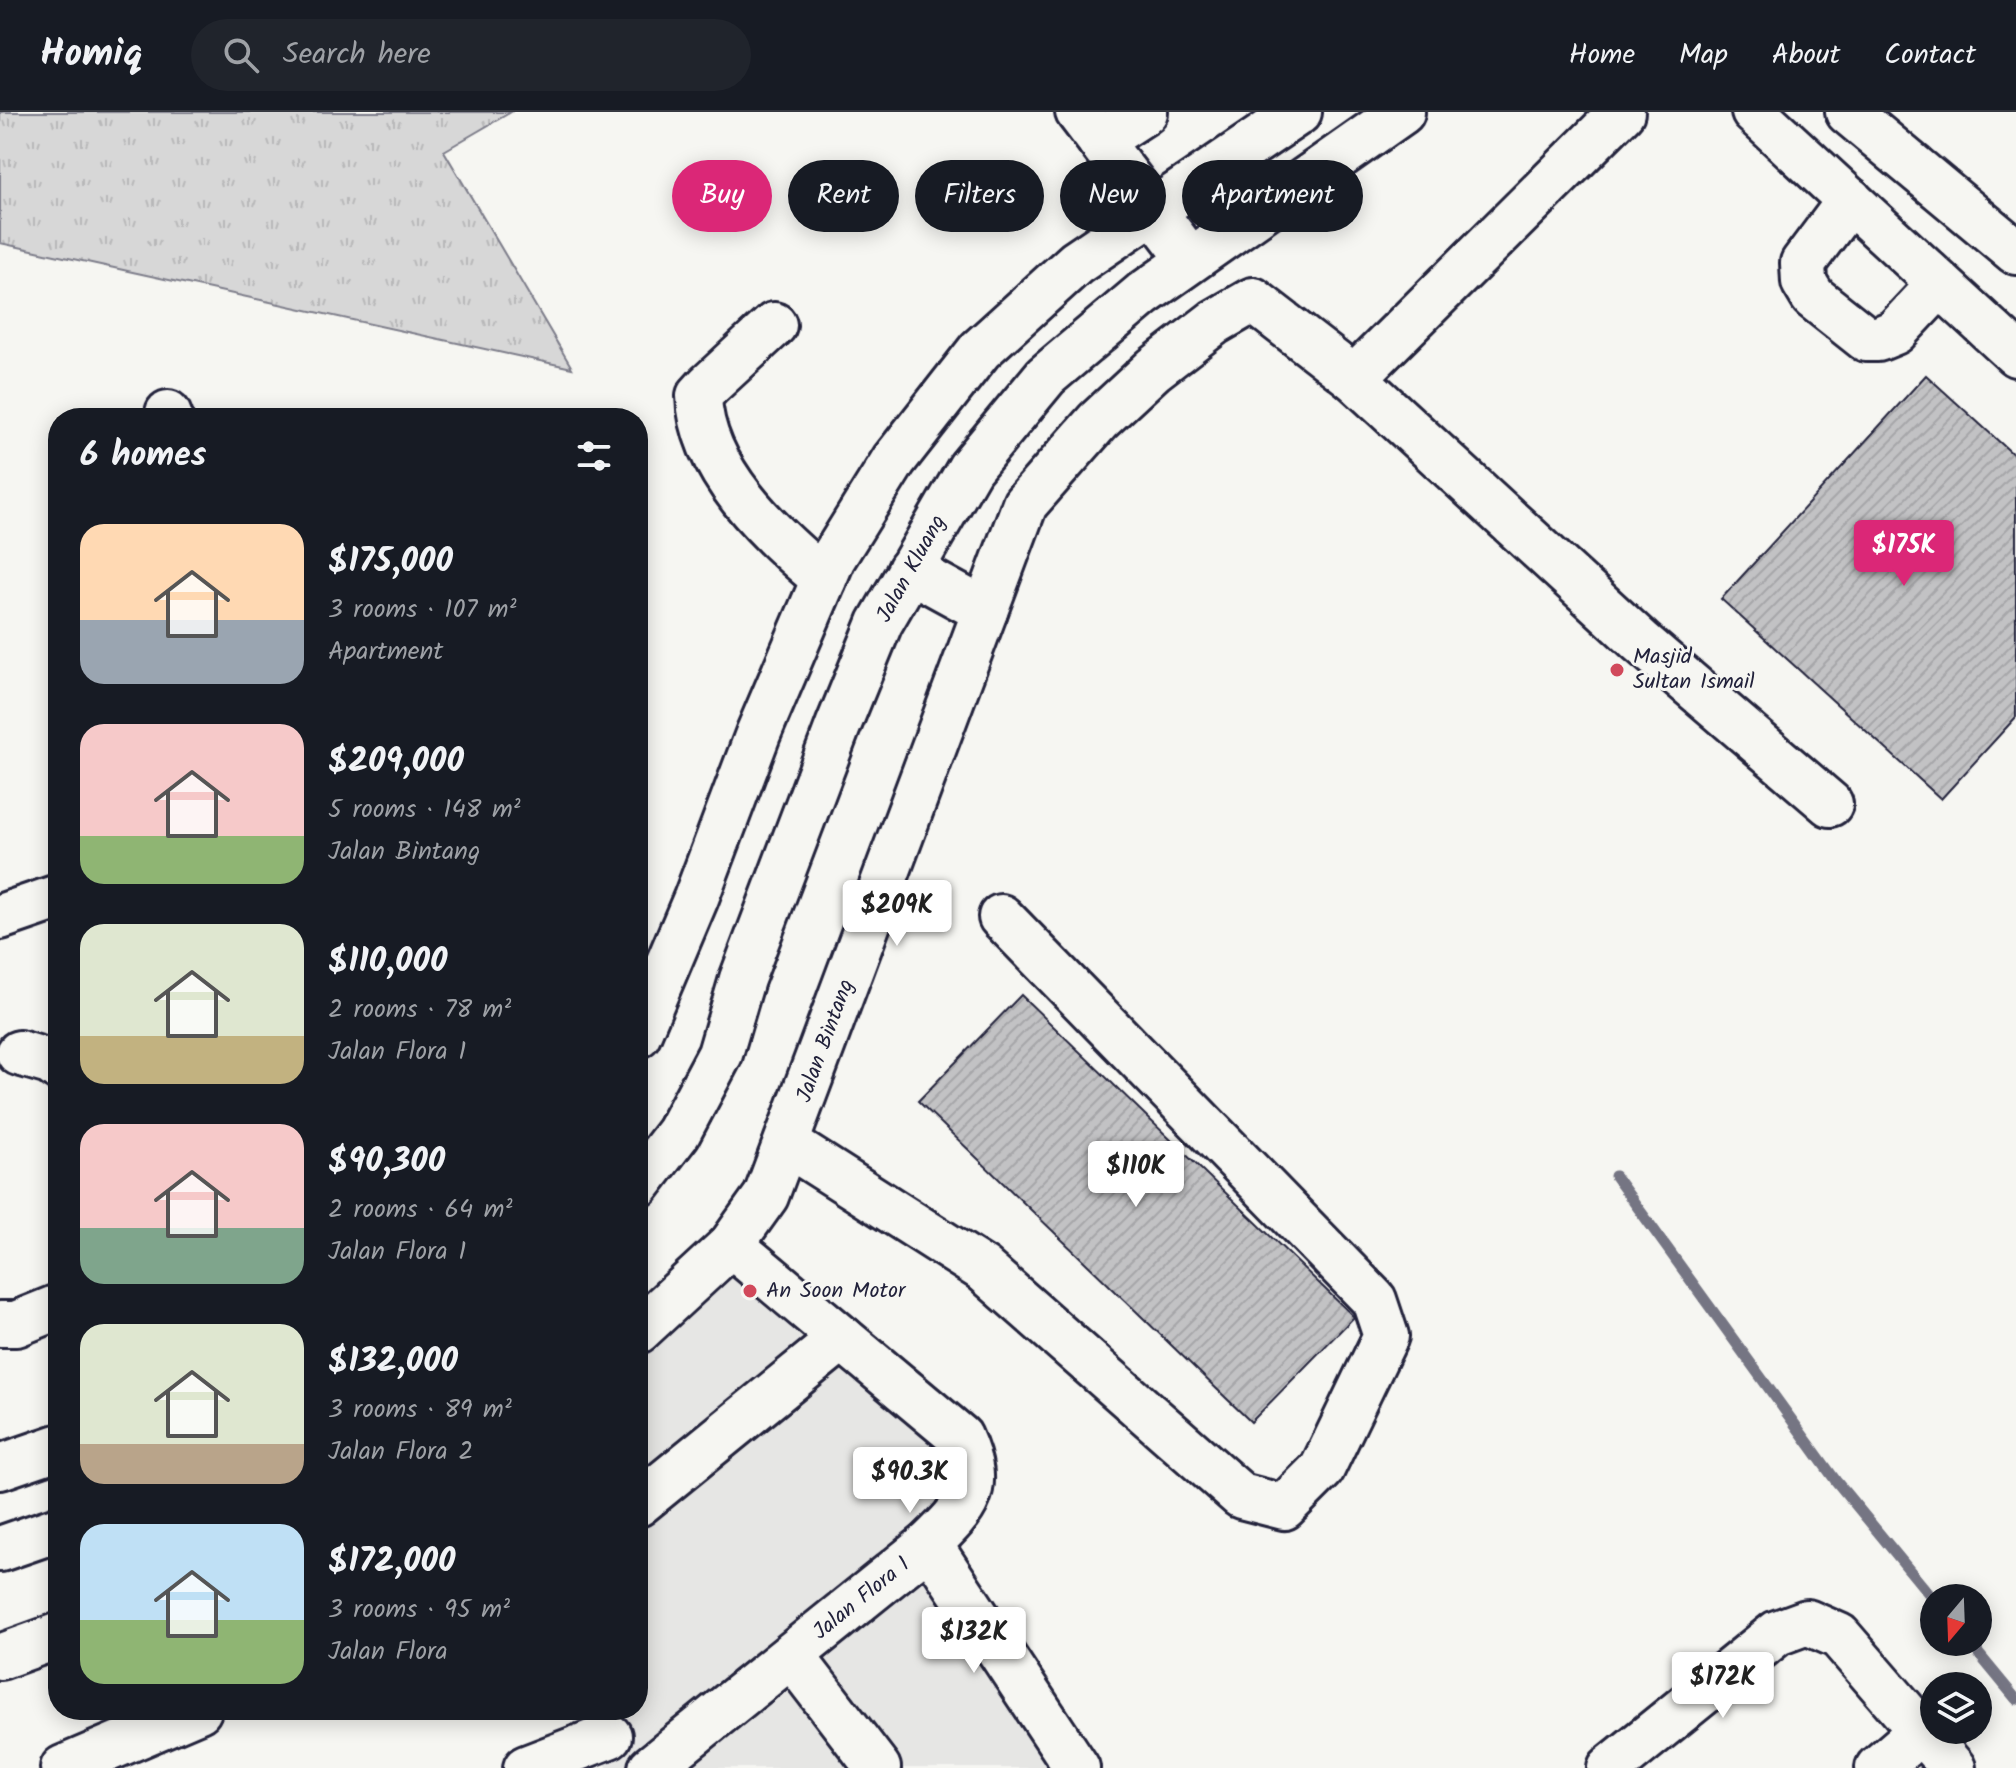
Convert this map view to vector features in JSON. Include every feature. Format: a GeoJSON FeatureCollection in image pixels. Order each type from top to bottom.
{"type":"FeatureCollection","features":[{"type":"Feature","properties":{"kind":"main road"},"geometry":{"type":"LineString","coordinates":[[1115,160],[1089,126],[1145,112]]}},
{"type":"Feature","properties":{"kind":"main road"},"geometry":{"type":"LineString","coordinates":[[1166,200],[1299,112]]}},
{"type":"Feature","properties":{"kind":"main road","name":"Jalan Kluang"},"geometry":{"type":"LineString","coordinates":[[648,1172],[678,1133],[720,1054],[742,979],[880,623],[970,468],[1046,376],[1143,294],[1402,112]]}},
{"type":"Feature","properties":{"kind":"main road"},"geometry":{"type":"LineString","coordinates":[[1622,112],[1354,378],[1641,642],[1830,804]]}},
{"type":"Feature","properties":{"kind":"main road"},"geometry":{"type":"LineString","coordinates":[[1754,112],[2016,354]]}},
{"type":"Feature","properties":{"kind":"main road"},"geometry":{"type":"LineString","coordinates":[[1805,158],[1847,112],[2016,252]]}},
{"type":"Feature","properties":{"kind":"main road"},"geometry":{"type":"LineString","coordinates":[[1850,200],[1803,263],[1804,282],[1813,297],[1866,339],[1878,339],[1895,332],[1939,285]]}},
{"type":"Feature","properties":{"kind":"main road"},"geometry":{"type":"LineString","coordinates":[[1166,227],[1190,259]]}},
{"type":"Feature","properties":{"kind":"main road"},"geometry":{"type":"LineString","coordinates":[[648,1011],[696,898],[758,734],[833,558],[894,460],[980,350],[1076,263],[1120,232]]}},
{"type":"Feature","properties":{"kind":"main road","name":"Jalan Bintang"},"geometry":{"type":"LineString","coordinates":[[648,1322],[731,1245],[766,1196],[1025,504],[1098,421],[1154,369],[1215,322],[1253,300],[1354,378]]}},
{"type":"Feature","properties":{"kind":"main road"},"geometry":{"type":"LineString","coordinates":[[774,325],[699,396],[699,411],[722,474],[788,549],[824,579]]}},
{"type":"Feature","properties":{"kind":"main road"},"geometry":{"type":"LineString","coordinates":[[910,570],[985,611]]}},
{"type":"Feature","properties":{"kind":"main road"},"geometry":{"type":"LineString","coordinates":[[0,917],[48,900]]}},
{"type":"Feature","properties":{"kind":"main road"},"geometry":{"type":"LineString","coordinates":[[787,1144],[983,1269],[1241,1496],[1284,1507],[1322,1469],[1386,1336],[1374,1300],[1001,917]]}},
{"type":"Feature","properties":{"kind":"main road","name":"Jalan Flora 1"},"geometry":{"type":"LineString","coordinates":[[651,1768],[929,1544],[958,1515],[971,1490],[970,1460],[960,1437],[731,1245]]}},
{"type":"Feature","properties":{"kind":"main road"},"geometry":{"type":"LineString","coordinates":[[0,1324],[16,1324],[48,1311]]}},
{"type":"Feature","properties":{"kind":"main road"},"geometry":{"type":"LineString","coordinates":[[648,1496],[842,1338]]}},
{"type":"Feature","properties":{"kind":"main road"},"geometry":{"type":"LineString","coordinates":[[0,1467],[48,1450]]}},
{"type":"Feature","properties":{"kind":"main road"},"geometry":{"type":"LineString","coordinates":[[0,1549],[48,1532]]}},
{"type":"Feature","properties":{"kind":"main road"},"geometry":{"type":"LineString","coordinates":[[929,1544],[1077,1768]]}},
{"type":"Feature","properties":{"kind":"main road"},"geometry":{"type":"LineString","coordinates":[[1610,1768],[1777,1633],[1807,1622],[1839,1636],[1920,1730]]}},
{"type":"Feature","properties":{"kind":"main road"},"geometry":{"type":"LineString","coordinates":[[0,1657],[48,1640]]}},
{"type":"Feature","properties":{"kind":"main road"},"geometry":{"type":"LineString","coordinates":[[792,1656],[878,1768]]}},
{"type":"Feature","properties":{"kind":"main road"},"geometry":{"type":"LineString","coordinates":[[63,1768],[176,1720]]}},
{"type":"Feature","properties":{"kind":"main road"},"geometry":{"type":"LineString","coordinates":[[1878,1768],[1920,1732]]}},
{"type":"Feature","properties":{"kind":"main road"},"geometry":{"type":"LineString","coordinates":[[526,1768],[612,1738]]}},
{"type":"Feature","properties":{"kind":"main road"},"geometry":{"type":"LineString","coordinates":[[1932,1744],[1953,1768]]}},
{"type":"Feature","properties":{"kind":"shaded area"},"geometry":{"type":"Polygon","coordinates":[[[728,1228],[971,1427],[948,1543],[1095,1768],[608,1768],[574,1720],[648,1720],[648,1305],[728,1228]]]}},
{"type":"Feature","properties":{"kind":"green space"},"geometry":{"type":"Polygon","coordinates":[[[0,112],[511,112],[444,151],[572,368],[0,243],[0,112]]]}},
{"type":"Feature","properties":{"kind":"building"},"geometry":{"type":"Polygon","coordinates":[[[1926,375],[2016,457],[2016,717],[1941,799],[1721,599],[1926,375]]]}},
{"type":"Feature","properties":{"kind":"building"},"geometry":{"type":"Polygon","coordinates":[[[1021,995],[1354,1317],[1251,1422],[918,1101],[1021,995]]]}},
{"type":"Feature","properties":{"kind":"waterway"},"geometry":{"type":"LineString","coordinates":[[1615,1176],[1836,1481],[1921,1584]]}},
{"type":"Feature","properties":{"kind":"waterway"},"geometry":{"type":"LineString","coordinates":[[1981,1656],[2016,1699]]}},
{"type":"Feature","properties":{"kind":"place","name":"Masjid Sultan Ismail"},"geometry":{"type":"Point","coordinates":[1617,670]}},
{"type":"Feature","properties":{"kind":"place","name":"An Soon Motor"},"geometry":{"type":"Point","coordinates":[750,1291]}}]}
